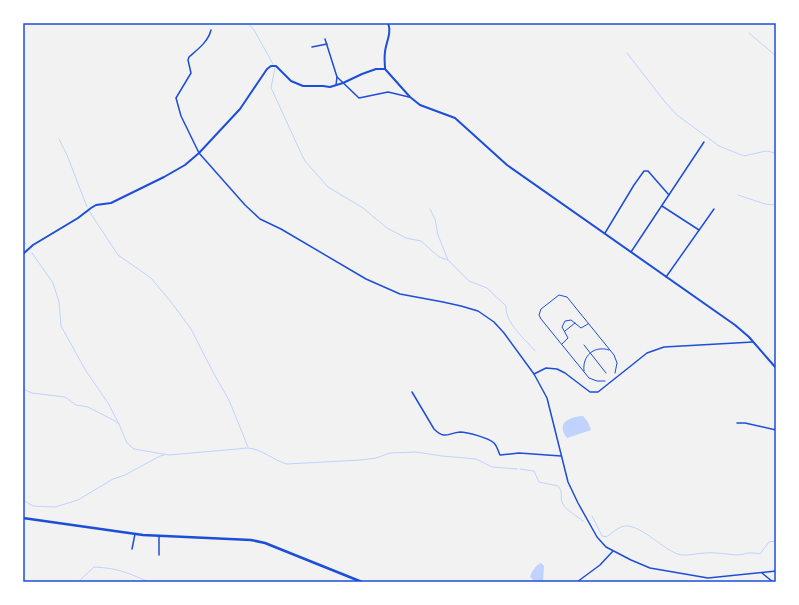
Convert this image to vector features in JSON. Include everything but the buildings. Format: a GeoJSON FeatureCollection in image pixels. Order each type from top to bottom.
{"type":"FeatureCollection","features":[{"type":"Feature","properties":{"kind":"main road"},"geometry":{"type":"LineString","coordinates":[[23,518],[135,534],[251,540],[265,543],[362,582]]}},
{"type":"Feature","properties":{"kind":"street"},"geometry":{"type":"LineString","coordinates":[[388,23],[390,27],[385,53],[385,69],[410,98],[420,105],[455,118],[507,165],[735,325],[753,342],[776,368]]}},
{"type":"Feature","properties":{"kind":"street"},"geometry":{"type":"LineString","coordinates":[[212,30],[207,41],[189,57],[188,60],[191,73],[176,98],[181,116],[199,153],[245,205],[260,219],[281,229],[366,279],[400,294],[443,302],[478,311],[494,322],[534,374],[547,398],[568,482],[578,504],[597,537],[606,547],[650,568],[708,578],[776,571]]}},
{"type":"Feature","properties":{"kind":"street"},"geometry":{"type":"LineString","coordinates":[[325,39],[337,77],[336,85]]}},
{"type":"Feature","properties":{"kind":"street"},"geometry":{"type":"LineString","coordinates":[[312,47],[327,44]]}},
{"type":"Feature","properties":{"kind":"street"},"geometry":{"type":"LineString","coordinates":[[23,254],[33,245],[78,218],[96,205],[111,203],[164,177],[184,165],[199,153],[240,110],[262,75],[270,66],[276,66],[291,81],[303,86],[330,87],[376,69],[385,69]]}},
{"type":"Feature","properties":{"kind":"street"},"geometry":{"type":"LineString","coordinates":[[337,77],[359,98],[388,92],[410,98]]}},
{"type":"Feature","properties":{"kind":"street"},"geometry":{"type":"LineString","coordinates":[[631,252],[704,142]]}},
{"type":"Feature","properties":{"kind":"street"},"geometry":{"type":"LineString","coordinates":[[605,233],[644,170],[648,171],[669,195]]}},
{"type":"Feature","properties":{"kind":"street"},"geometry":{"type":"LineString","coordinates":[[662,206],[699,230]]}},
{"type":"Feature","properties":{"kind":"street"},"geometry":{"type":"LineString","coordinates":[[666,277],[714,209]]}},
{"type":"Feature","properties":{"kind":"street"},"geometry":{"type":"LineString","coordinates":[[605,381],[593,380],[584,372],[541,319],[539,315],[541,309],[559,295],[564,295],[616,359],[617,366],[615,373]]}},
{"type":"Feature","properties":{"kind":"street"},"geometry":{"type":"LineString","coordinates":[[562,345],[568,338],[562,327],[565,321],[569,320],[581,328],[588,323]]}},
{"type":"Feature","properties":{"kind":"street"},"geometry":{"type":"LineString","coordinates":[[564,332],[575,323]]}},
{"type":"Feature","properties":{"kind":"street"},"geometry":{"type":"LineString","coordinates":[[534,374],[546,368],[557,369],[565,373],[590,392],[598,392],[647,353],[664,348],[753,342]]}},
{"type":"Feature","properties":{"kind":"street"},"geometry":{"type":"LineString","coordinates":[[584,345],[606,373]]}},
{"type":"Feature","properties":{"kind":"street"},"geometry":{"type":"LineString","coordinates":[[584,372],[584,362],[590,353],[600,349],[610,350]]}},
{"type":"Feature","properties":{"kind":"street"},"geometry":{"type":"LineString","coordinates":[[412,392],[434,429],[439,434],[444,436],[466,432],[492,441],[500,455],[519,453],[561,456]]}},
{"type":"Feature","properties":{"kind":"street"},"geometry":{"type":"LineString","coordinates":[[737,423],[745,423],[776,430]]}},
{"type":"Feature","properties":{"kind":"street"},"geometry":{"type":"LineString","coordinates":[[132,549],[135,534]]}},
{"type":"Feature","properties":{"kind":"street"},"geometry":{"type":"LineString","coordinates":[[159,536],[159,555]]}},
{"type":"Feature","properties":{"kind":"street"},"geometry":{"type":"LineString","coordinates":[[577,582],[600,565],[613,551]]}},
{"type":"Feature","properties":{"kind":"street"},"geometry":{"type":"LineString","coordinates":[[762,573],[772,582]]}},
{"type":"Feature","properties":{"kind":"water"},"geometry":{"type":"Polygon","coordinates":[[[583,416],[588,422],[591,430],[567,438],[564,433],[563,424],[569,419],[583,416]]]}},
{"type":"Feature","properties":{"kind":"water"},"geometry":{"type":"Polygon","coordinates":[[[541,563],[544,566],[543,581],[533,580],[530,577],[531,573],[541,563]]]}},
{"type":"Feature","properties":{"kind":"waterway"},"geometry":{"type":"LineString","coordinates":[[248,23],[254,30],[273,64]]}},
{"type":"Feature","properties":{"kind":"waterway"},"geometry":{"type":"LineString","coordinates":[[749,33],[776,56]]}},
{"type":"Feature","properties":{"kind":"waterway"},"geometry":{"type":"LineString","coordinates":[[627,53],[677,115],[719,146],[744,156],[766,151],[776,153]]}},
{"type":"Feature","properties":{"kind":"waterway"},"geometry":{"type":"LineString","coordinates":[[275,68],[271,88],[305,161],[328,187],[363,208],[387,228],[406,238],[421,241],[439,257],[448,260],[469,281],[487,288],[506,306],[512,325],[535,351]]}},
{"type":"Feature","properties":{"kind":"waterway"},"geometry":{"type":"LineString","coordinates":[[59,139],[67,155],[87,207]]}},
{"type":"Feature","properties":{"kind":"waterway"},"geometry":{"type":"LineString","coordinates":[[738,195],[765,204],[776,205]]}},
{"type":"Feature","properties":{"kind":"waterway"},"geometry":{"type":"LineString","coordinates":[[430,209],[435,219],[438,235],[448,260]]}},
{"type":"Feature","properties":{"kind":"waterway"},"geometry":{"type":"LineString","coordinates":[[89,211],[118,255],[151,278],[191,329],[229,400],[248,447]]}},
{"type":"Feature","properties":{"kind":"waterway"},"geometry":{"type":"LineString","coordinates":[[23,241],[26,244]]}},
{"type":"Feature","properties":{"kind":"waterway"},"geometry":{"type":"LineString","coordinates":[[32,253],[53,283],[59,302],[61,326],[86,371],[108,403],[119,424]]}},
{"type":"Feature","properties":{"kind":"waterway"},"geometry":{"type":"LineString","coordinates":[[23,389],[32,393],[65,397],[76,405],[88,407],[119,424],[127,443],[134,449],[169,455],[247,448],[257,450],[287,464],[361,460],[376,458],[390,453],[416,452],[476,459],[492,467],[517,469]]}},
{"type":"Feature","properties":{"kind":"waterway"},"geometry":{"type":"LineString","coordinates":[[23,500],[33,506],[55,507],[78,500],[113,479],[125,475],[164,455]]}},
{"type":"Feature","properties":{"kind":"waterway"},"geometry":{"type":"LineString","coordinates":[[520,469],[534,471],[539,482],[558,486],[561,490],[562,502],[565,507],[583,521]]}},
{"type":"Feature","properties":{"kind":"waterway"},"geometry":{"type":"LineString","coordinates":[[592,516],[602,536],[606,537],[619,528],[628,526],[643,532],[666,548],[681,555],[702,553],[736,555],[749,553],[760,554],[769,542],[776,541]]}},
{"type":"Feature","properties":{"kind":"waterway"},"geometry":{"type":"LineString","coordinates":[[78,582],[94,567],[110,568],[149,582]]}}]}
